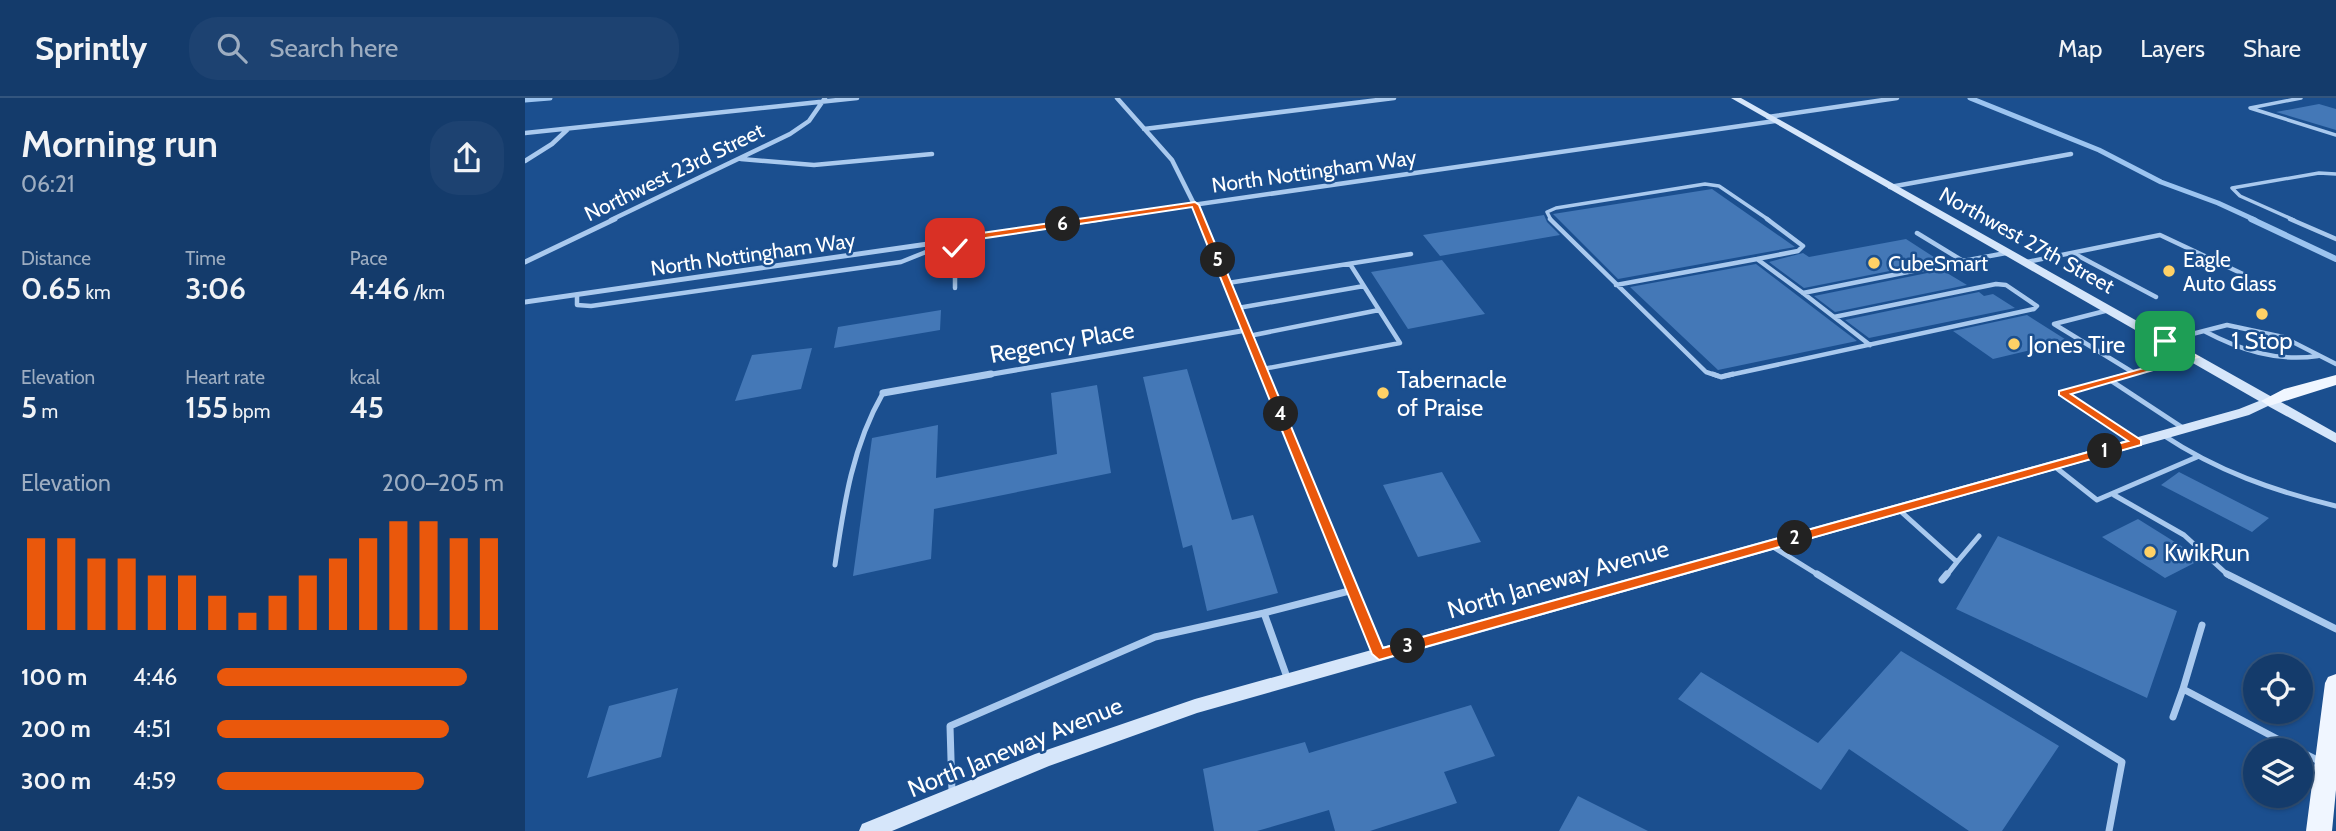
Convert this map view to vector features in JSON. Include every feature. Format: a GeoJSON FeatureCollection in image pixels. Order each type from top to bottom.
{"type":"FeatureCollection","features":[{"type":"Feature","properties":{"kind":"main road","name":"Northwest 27th Street"},"geometry":{"type":"LineString","coordinates":[[1735,98],[2336,439]]}},
{"type":"Feature","properties":{"kind":"main road"},"geometry":{"type":"LineString","coordinates":[[2269,401],[2290,392],[2336,380]]}},
{"type":"Feature","properties":{"kind":"main road","name":"North Janeway Avenue"},"geometry":{"type":"LineString","coordinates":[[869,831],[1122,730],[1195,706],[2185,429],[2244,412],[2269,401]]}},
{"type":"Feature","properties":{"kind":"main road"},"geometry":{"type":"LineString","coordinates":[[2319,831],[2336,683]]}},
{"type":"Feature","properties":{"kind":"street"},"geometry":{"type":"LineString","coordinates":[[525,133],[857,98]]}},
{"type":"Feature","properties":{"kind":"street"},"geometry":{"type":"LineString","coordinates":[[1117,98],[1172,160],[1195,205],[1379,654]]}},
{"type":"Feature","properties":{"kind":"street"},"geometry":{"type":"LineString","coordinates":[[1144,129],[1394,98]]}},
{"type":"Feature","properties":{"kind":"street","name":"North Nottingham Way"},"geometry":{"type":"LineString","coordinates":[[525,302],[1195,205],[1897,98]]}},
{"type":"Feature","properties":{"kind":"street","name":"Northwest 23rd Street"},"geometry":{"type":"LineString","coordinates":[[525,262],[801,127],[814,117],[824,100]]}},
{"type":"Feature","properties":{"kind":"street"},"geometry":{"type":"LineString","coordinates":[[525,161],[552,144],[568,129]]}},
{"type":"Feature","properties":{"kind":"street"},"geometry":{"type":"LineString","coordinates":[[740,159],[814,165],[932,154]]}},
{"type":"Feature","properties":{"kind":"street"},"geometry":{"type":"LineString","coordinates":[[1890,187],[2071,154]]}},
{"type":"Feature","properties":{"kind":"street","name":"Regency Place"},"geometry":{"type":"LineString","coordinates":[[883,393],[1248,333]]}},
{"type":"Feature","properties":{"kind":"lane"},"geometry":{"type":"LineString","coordinates":[[2301,98],[2250,108],[2336,135]]}},
{"type":"Feature","properties":{"kind":"lane"},"geometry":{"type":"LineString","coordinates":[[2336,174],[2319,173],[2232,188],[2239,197],[2336,239]]}},
{"type":"Feature","properties":{"kind":"lane"},"geometry":{"type":"LineString","coordinates":[[1616,285],[1798,251],[1803,246],[1724,188],[1711,184],[1556,208],[1547,212],[1551,221],[1616,285],[1713,376],[1730,377],[2038,306],[2007,285],[1996,284],[1834,317]]}},
{"type":"Feature","properties":{"kind":"lane"},"geometry":{"type":"LineString","coordinates":[[1917,233],[1963,261]]}},
{"type":"Feature","properties":{"kind":"lane"},"geometry":{"type":"LineString","coordinates":[[2024,263],[2160,235],[2245,275]]}},
{"type":"Feature","properties":{"kind":"lane"},"geometry":{"type":"LineString","coordinates":[[954,240],[955,288]]}},
{"type":"Feature","properties":{"kind":"lane"},"geometry":{"type":"LineString","coordinates":[[577,295],[577,305],[591,306],[901,262],[926,252],[955,248]]}},
{"type":"Feature","properties":{"kind":"lane"},"geometry":{"type":"LineString","coordinates":[[1803,293],[2006,253]]}},
{"type":"Feature","properties":{"kind":"lane"},"geometry":{"type":"LineString","coordinates":[[2073,253],[2157,297]]}},
{"type":"Feature","properties":{"kind":"lane"},"geometry":{"type":"LineString","coordinates":[[1228,283],[1411,254]]}},
{"type":"Feature","properties":{"kind":"lane"},"geometry":{"type":"LineString","coordinates":[[1757,258],[1871,346]]}},
{"type":"Feature","properties":{"kind":"lane"},"geometry":{"type":"LineString","coordinates":[[1263,369],[1400,343],[1350,264]]}},
{"type":"Feature","properties":{"kind":"lane"},"geometry":{"type":"LineString","coordinates":[[777,280],[780,266]]}},
{"type":"Feature","properties":{"kind":"lane"},"geometry":{"type":"LineString","coordinates":[[1238,308],[1364,286]]}},
{"type":"Feature","properties":{"kind":"lane"},"geometry":{"type":"LineString","coordinates":[[1248,333],[1379,310]]}},
{"type":"Feature","properties":{"kind":"lane"},"geometry":{"type":"LineString","coordinates":[[2109,310],[2054,324],[2134,373]]}},
{"type":"Feature","properties":{"kind":"lane"},"geometry":{"type":"LineString","coordinates":[[2165,341],[2227,325],[2283,337],[2336,364]]}},
{"type":"Feature","properties":{"kind":"lane"},"geometry":{"type":"LineString","coordinates":[[2204,331],[2232,346],[2267,355],[2301,360],[2319,355]]}},
{"type":"Feature","properties":{"kind":"lane"},"geometry":{"type":"LineString","coordinates":[[2266,348],[2267,355]]}},
{"type":"Feature","properties":{"kind":"lane"},"geometry":{"type":"LineString","coordinates":[[2137,442],[2063,393],[2193,357]]}},
{"type":"Feature","properties":{"kind":"lane"},"geometry":{"type":"LineString","coordinates":[[2110,380],[2185,429]]}},
{"type":"Feature","properties":{"kind":"lane"},"geometry":{"type":"LineString","coordinates":[[835,565],[853,455],[868,416],[883,393]]}},
{"type":"Feature","properties":{"kind":"lane"},"geometry":{"type":"LineString","coordinates":[[2163,435],[2197,457],[2260,487],[2336,506]]}},
{"type":"Feature","properties":{"kind":"lane"},"geometry":{"type":"LineString","coordinates":[[2053,466],[2097,500],[2147,481],[2167,467],[2197,457]]}},
{"type":"Feature","properties":{"kind":"lane"},"geometry":{"type":"LineString","coordinates":[[2114,495],[2184,535],[2229,577],[2336,629]]}},
{"type":"Feature","properties":{"kind":"lane"},"geometry":{"type":"LineString","coordinates":[[1898,509],[1957,562]]}},
{"type":"Feature","properties":{"kind":"lane"},"geometry":{"type":"LineString","coordinates":[[1943,580],[1979,536]]}},
{"type":"Feature","properties":{"kind":"lane"},"geometry":{"type":"LineString","coordinates":[[1770,545],[2122,762],[2109,831]]}},
{"type":"Feature","properties":{"kind":"lane"},"geometry":{"type":"LineString","coordinates":[[952,798],[950,726],[1156,638],[1353,590]]}},
{"type":"Feature","properties":{"kind":"lane"},"geometry":{"type":"LineString","coordinates":[[1264,613],[1288,680]]}},
{"type":"Feature","properties":{"kind":"lane"},"geometry":{"type":"LineString","coordinates":[[2173,717],[2202,625]]}},
{"type":"Feature","properties":{"kind":"lane"},"geometry":{"type":"LineString","coordinates":[[2183,689],[2275,738]]}},
{"type":"Feature","properties":{"kind":"lane"},"geometry":{"type":"LineString","coordinates":[[2313,758],[2325,764]]}},
{"type":"Feature","properties":{"kind":"building"},"geometry":{"type":"Polygon","coordinates":[[[2319,104],[2336,109],[2336,130],[2276,112],[2319,104]]]}},
{"type":"Feature","properties":{"kind":"building"},"geometry":{"type":"Polygon","coordinates":[[[1712,189],[1795,247],[1618,279],[1553,214],[1712,189]]]}},
{"type":"Feature","properties":{"kind":"building"},"geometry":{"type":"Polygon","coordinates":[[[1544,215],[1560,235],[1440,256],[1423,235],[1544,215]]]}},
{"type":"Feature","properties":{"kind":"building"},"geometry":{"type":"Polygon","coordinates":[[[1906,239],[1940,261],[1804,288],[1769,262],[1803,253],[1809,257],[1906,239]]]}},
{"type":"Feature","properties":{"kind":"building"},"geometry":{"type":"Polygon","coordinates":[[[1442,260],[1485,314],[1408,329],[1371,272],[1442,260]]]}},
{"type":"Feature","properties":{"kind":"building"},"geometry":{"type":"Polygon","coordinates":[[[1756,264],[1857,341],[1718,370],[1630,287],[1756,264]]]}},
{"type":"Feature","properties":{"kind":"building"},"geometry":{"type":"Polygon","coordinates":[[[1942,270],[1967,285],[1835,312],[1814,296],[1942,270]]]}},
{"type":"Feature","properties":{"kind":"building"},"geometry":{"type":"Polygon","coordinates":[[[1979,292],[1984,296],[1993,294],[2015,308],[1869,338],[1845,320],[1979,292]]]}},
{"type":"Feature","properties":{"kind":"building"},"geometry":{"type":"Polygon","coordinates":[[[941,310],[940,330],[834,348],[838,327],[941,310]]]}},
{"type":"Feature","properties":{"kind":"building"},"geometry":{"type":"Polygon","coordinates":[[[2027,315],[2068,341],[1993,359],[1953,331],[2027,315]]]}},
{"type":"Feature","properties":{"kind":"building"},"geometry":{"type":"Polygon","coordinates":[[[812,348],[801,389],[735,401],[752,355],[812,348]]]}},
{"type":"Feature","properties":{"kind":"building"},"geometry":{"type":"Polygon","coordinates":[[[1187,369],[1232,520],[1253,515],[1278,593],[1207,611],[1192,545],[1183,548],[1143,377],[1187,369]]]}},
{"type":"Feature","properties":{"kind":"building"},"geometry":{"type":"Polygon","coordinates":[[[1097,385],[1111,473],[934,509],[931,559],[853,576],[872,438],[938,425],[936,478],[1057,454],[1051,393],[1097,385]]]}},
{"type":"Feature","properties":{"kind":"building"},"geometry":{"type":"Polygon","coordinates":[[[1442,472],[1481,542],[1418,557],[1383,485],[1442,472]]]}},
{"type":"Feature","properties":{"kind":"building"},"geometry":{"type":"Polygon","coordinates":[[[2179,472],[2269,518],[2252,532],[2161,485],[2179,472]]]}},
{"type":"Feature","properties":{"kind":"building"},"geometry":{"type":"Polygon","coordinates":[[[2138,519],[2202,559],[2165,578],[2102,537],[2138,519]]]}},
{"type":"Feature","properties":{"kind":"building"},"geometry":{"type":"Polygon","coordinates":[[[1998,536],[2177,611],[2147,698],[1956,609],[1998,536]]]}},
{"type":"Feature","properties":{"kind":"building"},"geometry":{"type":"Polygon","coordinates":[[[1901,651],[2059,746],[2002,831],[1969,831],[1849,749],[1821,790],[1678,699],[1701,672],[1818,743],[1901,651]]]}},
{"type":"Feature","properties":{"kind":"building"},"geometry":{"type":"Polygon","coordinates":[[[678,688],[661,757],[587,778],[609,706],[678,688]]]}},
{"type":"Feature","properties":{"kind":"building"},"geometry":{"type":"Polygon","coordinates":[[[1471,705],[1495,756],[1444,772],[1457,803],[1370,831],[1335,831],[1329,810],[1257,831],[1214,831],[1203,769],[1305,742],[1309,753],[1471,705]]]}},
{"type":"Feature","properties":{"kind":"building"},"geometry":{"type":"Polygon","coordinates":[[[1578,796],[1648,831],[1559,831],[1578,796]]]}},
{"type":"Feature","properties":{"kind":"waterway"},"geometry":{"type":"LineString","coordinates":[[525,100],[550,98]]}},
{"type":"Feature","properties":{"kind":"waterway"},"geometry":{"type":"LineString","coordinates":[[1970,98],[2099,150],[2161,182],[2255,220]]}},
{"type":"Feature","properties":{"kind":"waterway"},"geometry":{"type":"LineString","coordinates":[[2251,219],[2336,259]]}},
{"type":"Feature","properties":{"kind":"place","name":"CubeSmart"},"geometry":{"type":"Point","coordinates":[1874,263]}},
{"type":"Feature","properties":{"kind":"place","name":"Eagle Auto Glass"},"geometry":{"type":"Point","coordinates":[2169,271]}},
{"type":"Feature","properties":{"kind":"place","name":"1 Stop"},"geometry":{"type":"Point","coordinates":[2262,314]}},
{"type":"Feature","properties":{"kind":"place","name":"Jones Tire"},"geometry":{"type":"Point","coordinates":[2014,344]}},
{"type":"Feature","properties":{"kind":"place","name":"Tabernacle of Praise"},"geometry":{"type":"Point","coordinates":[1383,393]}},
{"type":"Feature","properties":{"kind":"place","name":"KwikRun"},"geometry":{"type":"Point","coordinates":[2150,552]}},
{"type":"Feature","properties":{"kind":"route"},"geometry":{"type":"LineString","coordinates":[[955,248],[954,240],[1195,205],[1379,654],[2137,442],[2063,393],[2193,357],[2165,341]]}}]}
